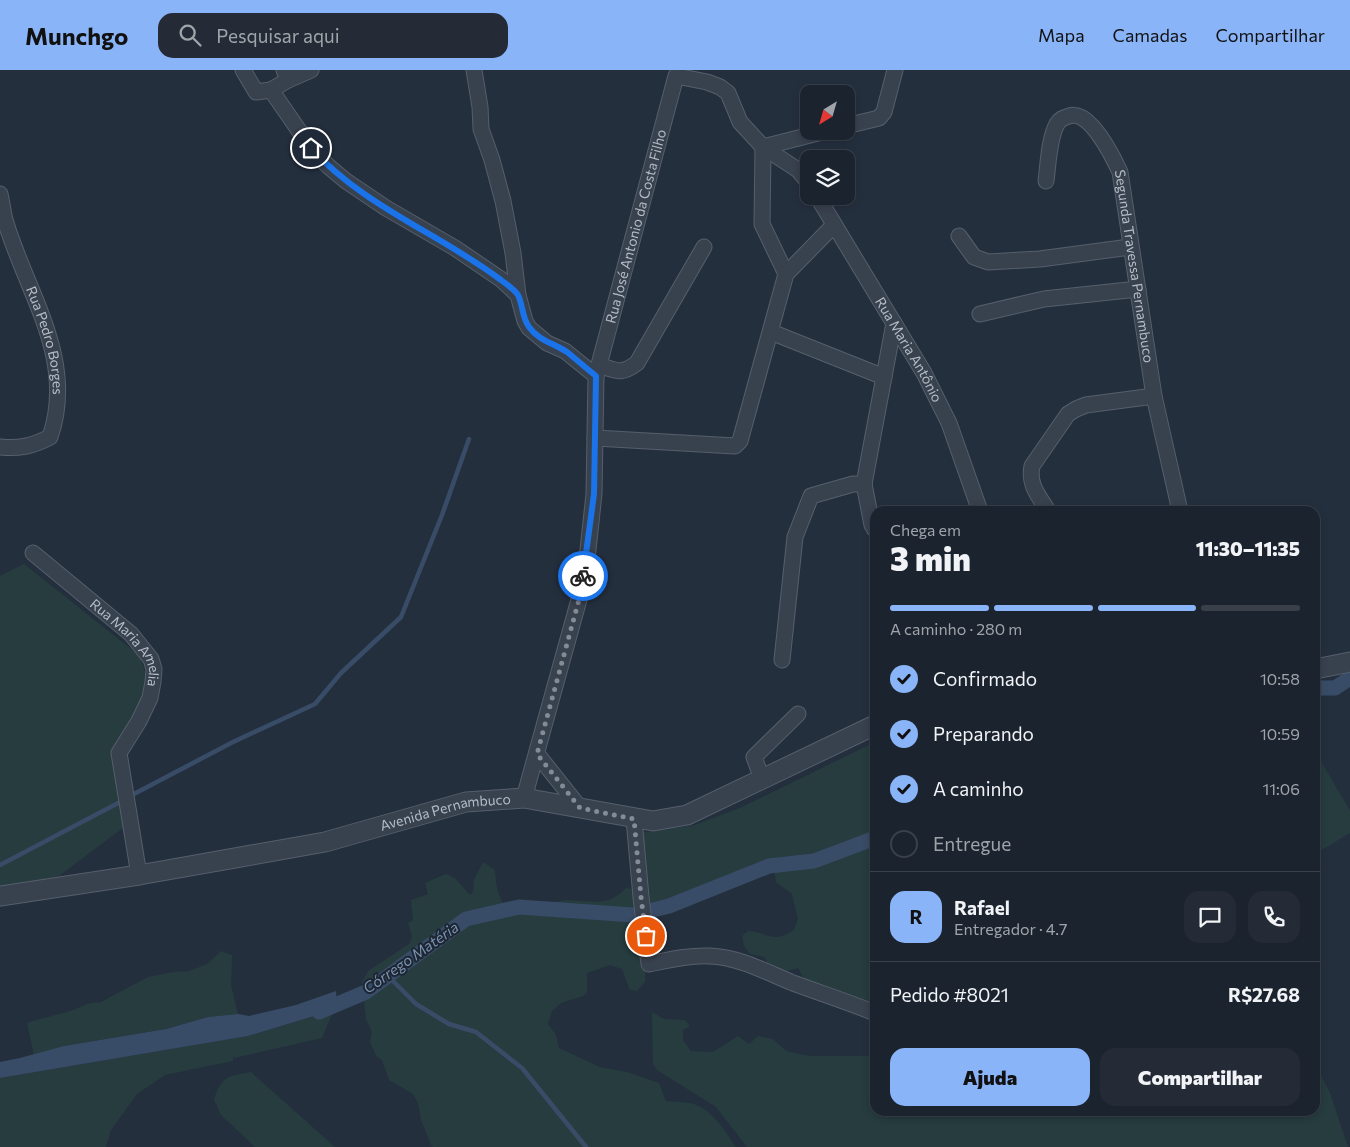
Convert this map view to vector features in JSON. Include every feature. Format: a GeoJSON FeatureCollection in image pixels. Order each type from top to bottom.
{"type":"FeatureCollection","features":[{"type":"Feature","properties":{"kind":"street"},"geometry":{"type":"LineString","coordinates":[[244,70],[311,148],[346,181],[386,208],[454,248],[494,275],[518,295]]}},
{"type":"Feature","properties":{"kind":"street"},"geometry":{"type":"LineString","coordinates":[[263,91],[286,75],[311,70]]}},
{"type":"Feature","properties":{"kind":"street"},"geometry":{"type":"LineString","coordinates":[[474,70],[480,106],[481,129],[503,201],[513,252],[518,295],[529,328],[546,343],[565,351],[598,371],[627,370],[637,363],[704,247]]}},
{"type":"Feature","properties":{"kind":"street"},"geometry":{"type":"LineString","coordinates":[[855,124],[879,118],[884,112],[895,70]]}},
{"type":"Feature","properties":{"kind":"street","name":"Rua José Antonio da Costa Filho"},"geometry":{"type":"LineString","coordinates":[[524,798],[580,596],[594,494],[598,371],[676,76],[707,82],[720,87],[728,94],[740,122],[764,147]]}},
{"type":"Feature","properties":{"kind":"street","name":"Segunda Travessa Pernambuco"},"geometry":{"type":"LineString","coordinates":[[1046,181],[1056,126],[1061,119],[1072,115],[1082,117],[1103,139],[1120,172],[1154,396],[1179,506]]}},
{"type":"Feature","properties":{"kind":"street"},"geometry":{"type":"LineString","coordinates":[[764,147],[800,138]]}},
{"type":"Feature","properties":{"kind":"street"},"geometry":{"type":"LineString","coordinates":[[764,147],[800,172]]}},
{"type":"Feature","properties":{"kind":"street"},"geometry":{"type":"LineString","coordinates":[[764,147],[762,224],[786,274]]}},
{"type":"Feature","properties":{"kind":"street"},"geometry":{"type":"LineString","coordinates":[[0,194],[4,220]]}},
{"type":"Feature","properties":{"kind":"street","name":"Rua Maria Antônio"},"geometry":{"type":"LineString","coordinates":[[822,205],[924,373],[949,423],[978,506]]}},
{"type":"Feature","properties":{"kind":"street","name":"Rua Pedro Borges"},"geometry":{"type":"LineString","coordinates":[[0,447],[24,447],[50,437],[58,395],[55,359],[42,313],[4,220]]}},
{"type":"Feature","properties":{"kind":"street"},"geometry":{"type":"LineString","coordinates":[[595,438],[735,446],[740,441],[786,274],[834,225]]}},
{"type":"Feature","properties":{"kind":"street"},"geometry":{"type":"LineString","coordinates":[[959,236],[974,257],[988,262],[1040,259],[1130,247]]}},
{"type":"Feature","properties":{"kind":"street"},"geometry":{"type":"LineString","coordinates":[[980,314],[1044,299],[1138,290]]}},
{"type":"Feature","properties":{"kind":"street"},"geometry":{"type":"LineString","coordinates":[[870,515],[864,484],[894,322]]}},
{"type":"Feature","properties":{"kind":"street"},"geometry":{"type":"LineString","coordinates":[[771,332],[884,377]]}},
{"type":"Feature","properties":{"kind":"street"},"geometry":{"type":"LineString","coordinates":[[1045,506],[1031,482],[1032,466],[1068,414],[1086,405],[1154,396]]}},
{"type":"Feature","properties":{"kind":"street"},"geometry":{"type":"LineString","coordinates":[[782,660],[795,537],[811,496],[853,484],[864,484]]}},
{"type":"Feature","properties":{"kind":"street","name":"Rua Maria Amelia"},"geometry":{"type":"LineString","coordinates":[[33,553],[131,634],[151,659],[153,676],[150,698],[139,721],[119,753],[139,875]]}},
{"type":"Feature","properties":{"kind":"street"},"geometry":{"type":"LineString","coordinates":[[1320,668],[1350,662]]}},
{"type":"Feature","properties":{"kind":"street"},"geometry":{"type":"LineString","coordinates":[[762,779],[754,757],[798,714]]}},
{"type":"Feature","properties":{"kind":"street","name":"Avenida Pernambuco"},"geometry":{"type":"LineString","coordinates":[[0,896],[139,875],[325,842],[466,802],[524,798],[653,822],[687,815],[870,727]]}},
{"type":"Feature","properties":{"kind":"street"},"geometry":{"type":"LineString","coordinates":[[537,754],[580,808]]}},
{"type":"Feature","properties":{"kind":"street"},"geometry":{"type":"LineString","coordinates":[[634,819],[649,964],[685,957],[709,956],[725,958],[750,965],[808,989],[870,1011]]}},
{"type":"Feature","properties":{"kind":"green space"},"geometry":{"type":"Polygon","coordinates":[[[24,564],[140,656],[151,692],[120,740],[124,827],[59,876],[0,889],[0,576],[24,564]]]}},
{"type":"Feature","properties":{"kind":"green space"},"geometry":{"type":"Polygon","coordinates":[[[870,744],[870,1006],[806,983],[798,968],[787,971],[771,970],[764,957],[750,954],[744,946],[742,936],[748,931],[776,937],[794,930],[798,919],[792,894],[776,882],[774,871],[670,914],[647,916],[641,833],[695,825],[742,807],[870,744]]]}},
{"type":"Feature","properties":{"kind":"green space"},"geometry":{"type":"Polygon","coordinates":[[[1320,760],[1350,811],[1350,833],[1320,851],[1320,760]]]}},
{"type":"Feature","properties":{"kind":"green space"},"geometry":{"type":"Polygon","coordinates":[[[483,862],[495,870],[497,889],[505,906],[522,903],[538,905],[566,900],[597,902],[609,900],[627,887],[635,891],[646,964],[645,982],[637,991],[630,990],[622,969],[610,965],[587,973],[587,992],[583,996],[561,1003],[552,1011],[548,1024],[556,1035],[559,1048],[600,1067],[627,1072],[659,1083],[666,1101],[698,1105],[717,1120],[736,1147],[433,1147],[431,1145],[421,1120],[418,1103],[413,1094],[389,1080],[382,1060],[376,1056],[370,1042],[372,1032],[366,1019],[362,982],[368,971],[409,944],[412,937],[408,923],[413,920],[411,900],[428,894],[425,883],[446,874],[456,879],[470,895],[473,892],[474,880],[483,862]]]}},
{"type":"Feature","properties":{"kind":"green space"},"geometry":{"type":"Polygon","coordinates":[[[221,951],[232,955],[231,985],[238,1014],[208,1017],[166,1029],[64,1046],[34,1055],[27,1023],[89,1004],[99,1003],[148,977],[189,971],[207,964],[221,951]]]}},
{"type":"Feature","properties":{"kind":"green space"},"geometry":{"type":"Polygon","coordinates":[[[334,1010],[322,1038],[234,1058],[233,1053],[233,1061],[165,1075],[137,1094],[111,1130],[106,1147],[0,1147],[0,1078],[248,1036],[334,1010]]]}},
{"type":"Feature","properties":{"kind":"green space"},"geometry":{"type":"Polygon","coordinates":[[[652,1012],[664,1019],[685,1020],[690,1026],[683,1030],[683,1040],[691,1051],[713,1052],[738,1036],[749,1044],[758,1036],[773,1039],[786,1051],[810,1056],[870,1056],[870,1116],[1320,1116],[1320,1073],[1330,1093],[1348,1147],[747,1147],[716,1107],[657,1070],[653,1064],[652,1012]]]}},
{"type":"Feature","properties":{"kind":"green space"},"geometry":{"type":"Polygon","coordinates":[[[251,1072],[335,1147],[255,1147],[221,1115],[214,1100],[220,1086],[227,1078],[251,1072]]]}},
{"type":"Feature","properties":{"kind":"water"},"geometry":{"type":"Polygon","coordinates":[[[336,991],[337,1005],[334,1010],[248,1036],[0,1078],[0,1062],[64,1046],[166,1029],[208,1017],[238,1014],[249,1016],[296,1005],[336,991]]]}},
{"type":"Feature","properties":{"kind":"waterway"},"geometry":{"type":"LineString","coordinates":[[132,795],[233,742],[315,704],[341,673],[401,617],[442,515],[469,439]]}},
{"type":"Feature","properties":{"kind":"waterway","name":"Córrego Matéria"},"geometry":{"type":"LineString","coordinates":[[1320,688],[1335,688],[1350,678]]}},
{"type":"Feature","properties":{"kind":"waterway"},"geometry":{"type":"LineString","coordinates":[[0,865],[122,801]]}},
{"type":"Feature","properties":{"kind":"waterway","name":"Córrego Matéria"},"geometry":{"type":"LineString","coordinates":[[319,1012],[366,992],[466,919],[519,907],[633,915],[669,906],[769,866],[814,861],[870,840]]}},
{"type":"Feature","properties":{"kind":"waterway"},"geometry":{"type":"LineString","coordinates":[[389,977],[416,1004],[449,1024],[476,1032],[522,1068],[586,1147]]}},
{"type":"Feature","properties":{"kind":"way so far"},"geometry":{"type":"LineString","coordinates":[[583,576],[580,596],[537,754],[580,808],[634,819],[646,936]]}},
{"type":"Feature","properties":{"kind":"route"},"geometry":{"type":"LineString","coordinates":[[311,148],[346,181],[502,280],[518,295],[520,306],[529,328],[546,343],[565,351],[596,376],[594,494],[583,576]]}}]}
